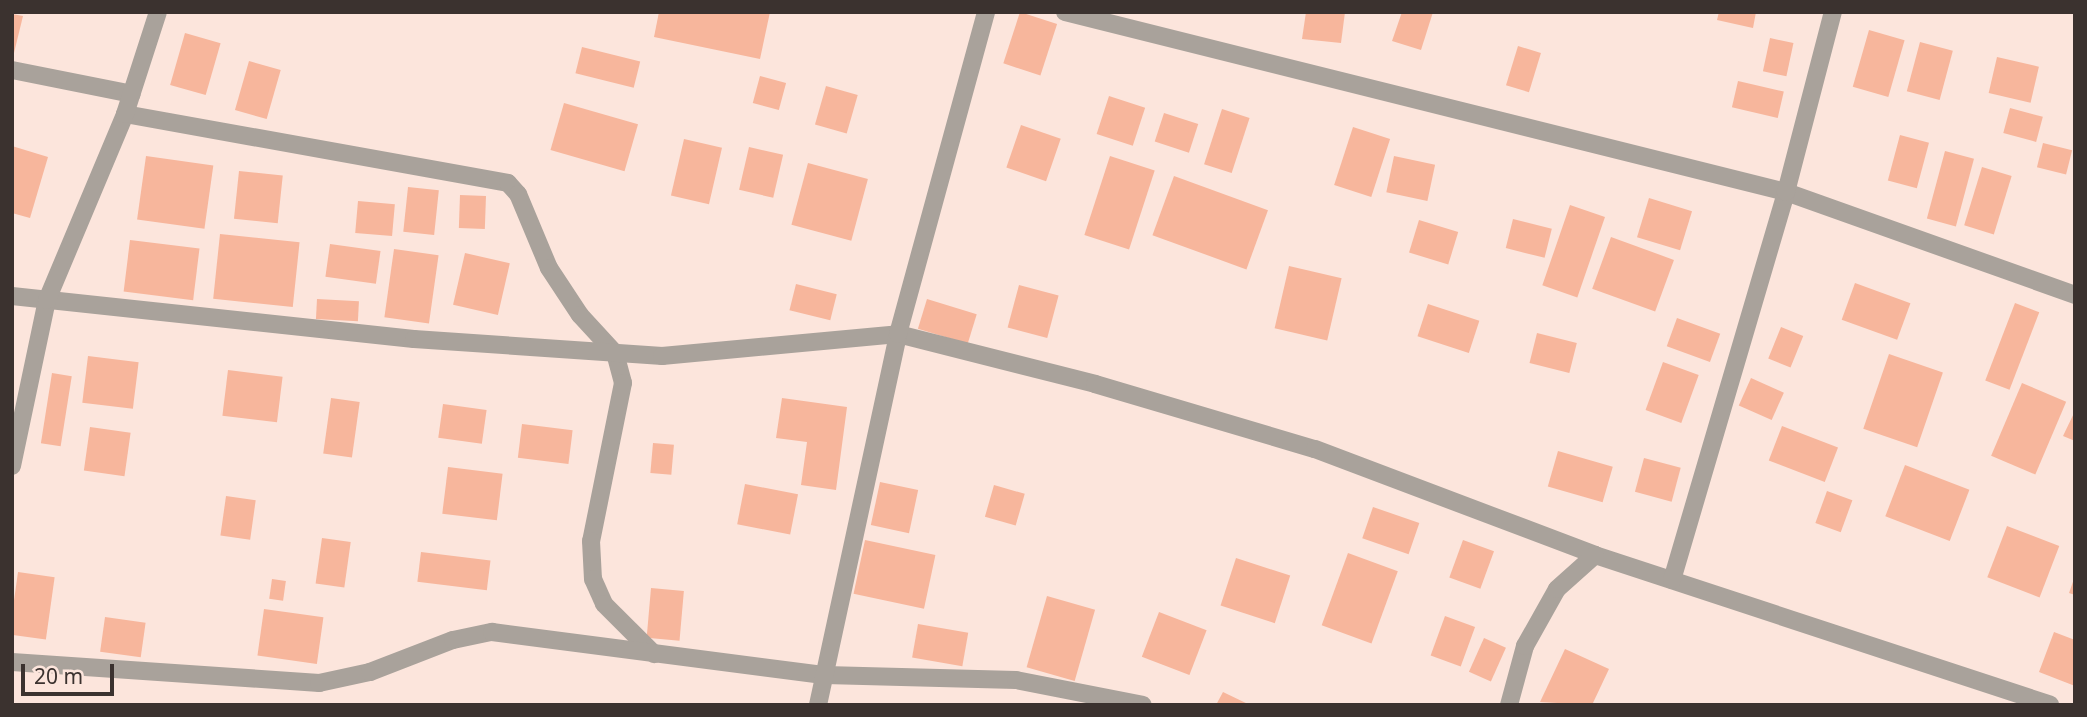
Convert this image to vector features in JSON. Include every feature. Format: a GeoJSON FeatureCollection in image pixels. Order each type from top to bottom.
{"type":"FeatureCollection","features":[{"type":"Feature","properties":{"kind":"street"},"geometry":{"type":"LineString","coordinates":[[12,467],[47,300],[125,114],[158,12]]}},
{"type":"Feature","properties":{"kind":"street"},"geometry":{"type":"LineString","coordinates":[[818,705],[898,334],[986,12]]}},
{"type":"Feature","properties":{"kind":"street"},"geometry":{"type":"LineString","coordinates":[[1065,12],[1786,192],[2075,295]]}},
{"type":"Feature","properties":{"kind":"street"},"geometry":{"type":"LineString","coordinates":[[1672,580],[1786,192],[1833,12]]}},
{"type":"Feature","properties":{"kind":"street"},"geometry":{"type":"LineString","coordinates":[[12,70],[132,94]]}},
{"type":"Feature","properties":{"kind":"street"},"geometry":{"type":"LineString","coordinates":[[125,114],[508,183],[518,194],[549,268],[580,315],[615,353],[623,383],[592,541],[593,579],[604,604],[654,654]]}},
{"type":"Feature","properties":{"kind":"street"},"geometry":{"type":"LineString","coordinates":[[12,296],[414,339],[662,356],[898,334],[1095,384],[1315,449],[1595,555],[2050,705]]}},
{"type":"Feature","properties":{"kind":"street"},"geometry":{"type":"LineString","coordinates":[[1509,705],[1525,646],[1557,589],[1595,555]]}},
{"type":"Feature","properties":{"kind":"street"},"geometry":{"type":"LineString","coordinates":[[12,662],[318,683],[370,672],[453,640],[492,632],[825,675],[1016,680],[1143,705]]}},
{"type":"Feature","properties":{"kind":"building"},"geometry":{"type":"Polygon","coordinates":[[[659,12],[770,12],[760,59],[654,37],[659,12]]]}},
{"type":"Feature","properties":{"kind":"building"},"geometry":{"type":"Polygon","coordinates":[[[1020,12],[1057,24],[1040,75],[1003,63],[1020,12]]]}},
{"type":"Feature","properties":{"kind":"building"},"geometry":{"type":"Polygon","coordinates":[[[1306,12],[1345,12],[1341,43],[1302,39],[1306,12]]]}},
{"type":"Feature","properties":{"kind":"building"},"geometry":{"type":"Polygon","coordinates":[[[1402,12],[1433,12],[1421,50],[1392,41],[1402,12]]]}},
{"type":"Feature","properties":{"kind":"building"},"geometry":{"type":"Polygon","coordinates":[[[1719,12],[1756,12],[1753,28],[1717,20],[1719,12]]]}},
{"type":"Feature","properties":{"kind":"building"},"geometry":{"type":"Polygon","coordinates":[[[12,14],[23,16],[13,57],[12,56],[12,14]]]}},
{"type":"Feature","properties":{"kind":"building"},"geometry":{"type":"Polygon","coordinates":[[[1869,30],[1905,40],[1888,97],[1853,87],[1869,30]]]}},
{"type":"Feature","properties":{"kind":"building"},"geometry":{"type":"Polygon","coordinates":[[[185,33],[221,43],[206,95],[170,85],[185,33]]]}},
{"type":"Feature","properties":{"kind":"building"},"geometry":{"type":"Polygon","coordinates":[[[1770,38],[1793,43],[1786,76],[1763,71],[1770,38]]]}},
{"type":"Feature","properties":{"kind":"building"},"geometry":{"type":"Polygon","coordinates":[[[1920,42],[1953,51],[1940,100],[1907,91],[1920,42]]]}},
{"type":"Feature","properties":{"kind":"building"},"geometry":{"type":"Polygon","coordinates":[[[1518,46],[1541,53],[1529,92],[1506,85],[1518,46]]]}},
{"type":"Feature","properties":{"kind":"building"},"geometry":{"type":"Polygon","coordinates":[[[582,47],[640,62],[634,88],[575,73],[582,47]]]}},
{"type":"Feature","properties":{"kind":"building"},"geometry":{"type":"Polygon","coordinates":[[[1997,57],[2039,67],[2031,103],[1989,93],[1997,57]]]}},
{"type":"Feature","properties":{"kind":"building"},"geometry":{"type":"Polygon","coordinates":[[[249,61],[281,70],[267,119],[235,110],[249,61]]]}},
{"type":"Feature","properties":{"kind":"building"},"geometry":{"type":"Polygon","coordinates":[[[760,76],[786,83],[779,110],[753,103],[760,76]]]}},
{"type":"Feature","properties":{"kind":"building"},"geometry":{"type":"Polygon","coordinates":[[[1738,81],[1784,92],[1778,118],[1732,107],[1738,81]]]}},
{"type":"Feature","properties":{"kind":"building"},"geometry":{"type":"Polygon","coordinates":[[[826,86],[858,95],[847,134],[815,124],[826,86]]]}},
{"type":"Feature","properties":{"kind":"building"},"geometry":{"type":"Polygon","coordinates":[[[1109,96],[1145,108],[1133,146],[1097,134],[1109,96]]]}},
{"type":"Feature","properties":{"kind":"building"},"geometry":{"type":"Polygon","coordinates":[[[564,103],[638,124],[625,171],[550,150],[564,103]]]}},
{"type":"Feature","properties":{"kind":"building"},"geometry":{"type":"Polygon","coordinates":[[[2010,108],[2043,117],[2036,142],[2003,133],[2010,108]]]}},
{"type":"Feature","properties":{"kind":"building"},"geometry":{"type":"Polygon","coordinates":[[[1222,109],[1250,118],[1232,173],[1204,164],[1222,109]]]}},
{"type":"Feature","properties":{"kind":"building"},"geometry":{"type":"Polygon","coordinates":[[[1164,113],[1198,124],[1189,153],[1155,142],[1164,113]]]}},
{"type":"Feature","properties":{"kind":"building"},"geometry":{"type":"Polygon","coordinates":[[[1021,125],[1061,139],[1046,181],[1006,168],[1021,125]]]}},
{"type":"Feature","properties":{"kind":"building"},"geometry":{"type":"Polygon","coordinates":[[[1353,127],[1390,139],[1371,197],[1334,185],[1353,127]]]}},
{"type":"Feature","properties":{"kind":"building"},"geometry":{"type":"Polygon","coordinates":[[[1900,135],[1929,143],[1917,188],[1888,180],[1900,135]]]}},
{"type":"Feature","properties":{"kind":"building"},"geometry":{"type":"Polygon","coordinates":[[[684,139],[722,148],[709,204],[671,196],[684,139]]]}},
{"type":"Feature","properties":{"kind":"building"},"geometry":{"type":"Polygon","coordinates":[[[2043,143],[2072,150],[2066,175],[2037,167],[2043,143]]]}},
{"type":"Feature","properties":{"kind":"building"},"geometry":{"type":"Polygon","coordinates":[[[12,146],[48,157],[30,218],[12,213],[12,146]]]}},
{"type":"Feature","properties":{"kind":"building"},"geometry":{"type":"Polygon","coordinates":[[[749,147],[783,155],[773,198],[739,190],[749,147]]]}},
{"type":"Feature","properties":{"kind":"building"},"geometry":{"type":"Polygon","coordinates":[[[1945,151],[1974,159],[1956,226],[1927,219],[1945,151]]]}},
{"type":"Feature","properties":{"kind":"building"},"geometry":{"type":"Polygon","coordinates":[[[146,156],[213,165],[204,229],[137,219],[146,156]]]}},
{"type":"Feature","properties":{"kind":"building"},"geometry":{"type":"Polygon","coordinates":[[[1110,156],[1155,171],[1129,249],[1084,235],[1110,156]]]}},
{"type":"Feature","properties":{"kind":"building"},"geometry":{"type":"Polygon","coordinates":[[[1394,156],[1435,165],[1427,201],[1386,192],[1394,156]]]}},
{"type":"Feature","properties":{"kind":"building"},"geometry":{"type":"Polygon","coordinates":[[[808,163],[868,179],[851,241],[791,225],[808,163]]]}},
{"type":"Feature","properties":{"kind":"building"},"geometry":{"type":"Polygon","coordinates":[[[1982,167],[2012,176],[1994,234],[1964,225],[1982,167]]]}},
{"type":"Feature","properties":{"kind":"building"},"geometry":{"type":"Polygon","coordinates":[[[239,171],[283,176],[278,223],[234,219],[239,171]]]}},
{"type":"Feature","properties":{"kind":"building"},"geometry":{"type":"Polygon","coordinates":[[[1174,176],[1268,210],[1246,269],[1152,235],[1174,176]]]}},
{"type":"Feature","properties":{"kind":"building"},"geometry":{"type":"Polygon","coordinates":[[[408,187],[439,190],[434,235],[403,232],[408,187]]]}},
{"type":"Feature","properties":{"kind":"building"},"geometry":{"type":"Polygon","coordinates":[[[460,195],[486,196],[485,229],[459,228],[460,195]]]}},
{"type":"Feature","properties":{"kind":"building"},"geometry":{"type":"Polygon","coordinates":[[[1649,198],[1692,211],[1680,250],[1637,237],[1649,198]]]}},
{"type":"Feature","properties":{"kind":"building"},"geometry":{"type":"Polygon","coordinates":[[[358,201],[395,204],[392,236],[355,233],[358,201]]]}},
{"type":"Feature","properties":{"kind":"building"},"geometry":{"type":"Polygon","coordinates":[[[1570,205],[1605,217],[1577,297],[1542,285],[1570,205]]]}},
{"type":"Feature","properties":{"kind":"building"},"geometry":{"type":"Polygon","coordinates":[[[1513,219],[1552,229],[1545,258],[1506,248],[1513,219]]]}},
{"type":"Feature","properties":{"kind":"building"},"geometry":{"type":"Polygon","coordinates":[[[1419,220],[1458,232],[1448,265],[1409,253],[1419,220]]]}},
{"type":"Feature","properties":{"kind":"building"},"geometry":{"type":"Polygon","coordinates":[[[220,234],[300,242],[293,307],[213,299],[220,234]]]}},
{"type":"Feature","properties":{"kind":"building"},"geometry":{"type":"Polygon","coordinates":[[[1611,237],[1674,260],[1655,312],[1592,289],[1611,237]]]}},
{"type":"Feature","properties":{"kind":"building"},"geometry":{"type":"Polygon","coordinates":[[[130,240],[199,249],[193,300],[124,292],[130,240]]]}},
{"type":"Feature","properties":{"kind":"building"},"geometry":{"type":"Polygon","coordinates":[[[330,244],[381,251],[376,284],[325,277],[330,244]]]}},
{"type":"Feature","properties":{"kind":"building"},"geometry":{"type":"Polygon","coordinates":[[[394,249],[439,255],[429,324],[384,317],[394,249]]]}},
{"type":"Feature","properties":{"kind":"building"},"geometry":{"type":"Polygon","coordinates":[[[465,253],[510,263],[498,315],[453,305],[465,253]]]}},
{"type":"Feature","properties":{"kind":"building"},"geometry":{"type":"Polygon","coordinates":[[[1289,266],[1342,278],[1327,341],[1275,328],[1289,266]]]}},
{"type":"Feature","properties":{"kind":"building"},"geometry":{"type":"Polygon","coordinates":[[[1855,283],[1910,303],[1897,340],[1842,320],[1855,283]]]}},
{"type":"Feature","properties":{"kind":"building"},"geometry":{"type":"Polygon","coordinates":[[[796,284],[837,294],[830,320],[789,310],[796,284]]]}},
{"type":"Feature","properties":{"kind":"building"},"geometry":{"type":"Polygon","coordinates":[[[1019,285],[1059,296],[1047,338],[1008,328],[1019,285]]]}},
{"type":"Feature","properties":{"kind":"building"},"geometry":{"type":"Polygon","coordinates":[[[317,299],[359,301],[358,321],[316,319],[317,299]]]}},
{"type":"Feature","properties":{"kind":"building"},"geometry":{"type":"Polygon","coordinates":[[[927,299],[977,314],[968,344],[918,329],[927,299]]]}},
{"type":"Feature","properties":{"kind":"building"},"geometry":{"type":"Polygon","coordinates":[[[2015,303],[2039,312],[2010,390],[1985,380],[2015,303]]]}},
{"type":"Feature","properties":{"kind":"building"},"geometry":{"type":"Polygon","coordinates":[[[1428,304],[1479,321],[1469,353],[1417,336],[1428,304]]]}},
{"type":"Feature","properties":{"kind":"building"},"geometry":{"type":"Polygon","coordinates":[[[1677,318],[1720,334],[1710,362],[1667,346],[1677,318]]]}},
{"type":"Feature","properties":{"kind":"building"},"geometry":{"type":"Polygon","coordinates":[[[1781,327],[1803,336],[1791,368],[1768,359],[1781,327]]]}},
{"type":"Feature","properties":{"kind":"building"},"geometry":{"type":"Polygon","coordinates":[[[1537,333],[1577,343],[1569,373],[1530,363],[1537,333]]]}},
{"type":"Feature","properties":{"kind":"building"},"geometry":{"type":"Polygon","coordinates":[[[1889,354],[1943,373],[1917,447],[1863,429],[1889,354]]]}},
{"type":"Feature","properties":{"kind":"building"},"geometry":{"type":"Polygon","coordinates":[[[88,356],[139,362],[133,409],[82,403],[88,356]]]}},
{"type":"Feature","properties":{"kind":"building"},"geometry":{"type":"Polygon","coordinates":[[[1663,362],[1699,375],[1681,423],[1646,410],[1663,362]]]}},
{"type":"Feature","properties":{"kind":"building"},"geometry":{"type":"Polygon","coordinates":[[[228,370],[283,377],[277,422],[222,416],[228,370]]]}},
{"type":"Feature","properties":{"kind":"building"},"geometry":{"type":"Polygon","coordinates":[[[52,373],[72,376],[61,446],[41,443],[52,373]]]}},
{"type":"Feature","properties":{"kind":"building"},"geometry":{"type":"Polygon","coordinates":[[[1751,378],[1784,393],[1772,420],[1739,405],[1751,378]]]}},
{"type":"Feature","properties":{"kind":"building"},"geometry":{"type":"Polygon","coordinates":[[[2022,383],[2066,402],[2035,474],[1991,456],[2022,383]]]}},
{"type":"Feature","properties":{"kind":"building"},"geometry":{"type":"Polygon","coordinates":[[[331,398],[360,402],[352,457],[323,453],[331,398]]]}},
{"type":"Feature","properties":{"kind":"building"},"geometry":{"type":"Polygon","coordinates":[[[782,398],[847,407],[836,490],[801,485],[807,442],[776,438],[782,398]]]}},
{"type":"Feature","properties":{"kind":"building"},"geometry":{"type":"Polygon","coordinates":[[[443,404],[487,410],[482,444],[438,438],[443,404]]]}},
{"type":"Feature","properties":{"kind":"building"},"geometry":{"type":"Polygon","coordinates":[[[2075,411],[2075,441],[2063,436],[2075,411]]]}},
{"type":"Feature","properties":{"kind":"building"},"geometry":{"type":"Polygon","coordinates":[[[522,424],[573,430],[568,464],[518,458],[522,424]]]}},
{"type":"Feature","properties":{"kind":"building"},"geometry":{"type":"Polygon","coordinates":[[[1782,426],[1838,448],[1825,482],[1769,461],[1782,426]]]}},
{"type":"Feature","properties":{"kind":"building"},"geometry":{"type":"Polygon","coordinates":[[[90,427],[131,433],[124,476],[84,471],[90,427]]]}},
{"type":"Feature","properties":{"kind":"building"},"geometry":{"type":"Polygon","coordinates":[[[653,443],[674,445],[671,475],[650,473],[653,443]]]}},
{"type":"Feature","properties":{"kind":"building"},"geometry":{"type":"Polygon","coordinates":[[[1558,451],[1613,467],[1603,502],[1548,487],[1558,451]]]}},
{"type":"Feature","properties":{"kind":"building"},"geometry":{"type":"Polygon","coordinates":[[[1644,458],[1681,468],[1672,502],[1635,492],[1644,458]]]}},
{"type":"Feature","properties":{"kind":"building"},"geometry":{"type":"Polygon","coordinates":[[[1905,465],[1969,490],[1950,541],[1885,516],[1905,465]]]}},
{"type":"Feature","properties":{"kind":"building"},"geometry":{"type":"Polygon","coordinates":[[[448,467],[503,474],[497,520],[442,514],[448,467]]]}},
{"type":"Feature","properties":{"kind":"building"},"geometry":{"type":"Polygon","coordinates":[[[880,482],[918,490],[909,533],[871,525],[880,482]]]}},
{"type":"Feature","properties":{"kind":"building"},"geometry":{"type":"Polygon","coordinates":[[[745,484],[798,494],[790,535],[737,524],[745,484]]]}},
{"type":"Feature","properties":{"kind":"building"},"geometry":{"type":"Polygon","coordinates":[[[994,485],[1025,494],[1016,526],[985,517],[994,485]]]}},
{"type":"Feature","properties":{"kind":"building"},"geometry":{"type":"Polygon","coordinates":[[[1827,491],[1852,500],[1841,532],[1815,523],[1827,491]]]}},
{"type":"Feature","properties":{"kind":"building"},"geometry":{"type":"Polygon","coordinates":[[[226,496],[256,500],[250,540],[220,536],[226,496]]]}},
{"type":"Feature","properties":{"kind":"building"},"geometry":{"type":"Polygon","coordinates":[[[1373,507],[1419,523],[1409,554],[1362,538],[1373,507]]]}},
{"type":"Feature","properties":{"kind":"building"},"geometry":{"type":"Polygon","coordinates":[[[2007,526],[2059,546],[2040,597],[1987,577],[2007,526]]]}},
{"type":"Feature","properties":{"kind":"building"},"geometry":{"type":"Polygon","coordinates":[[[322,538],[351,542],[344,588],[316,584],[322,538]]]}},
{"type":"Feature","properties":{"kind":"building"},"geometry":{"type":"Polygon","coordinates":[[[865,540],[935,555],[924,609],[854,594],[865,540]]]}},
{"type":"Feature","properties":{"kind":"building"},"geometry":{"type":"Polygon","coordinates":[[[1463,540],[1494,551],[1480,589],[1449,578],[1463,540]]]}},
{"type":"Feature","properties":{"kind":"building"},"geometry":{"type":"Polygon","coordinates":[[[421,552],[490,561],[487,590],[417,582],[421,552]]]}},
{"type":"Feature","properties":{"kind":"building"},"geometry":{"type":"Polygon","coordinates":[[[1348,553],[1398,571],[1371,643],[1322,625],[1348,553]]]}},
{"type":"Feature","properties":{"kind":"building"},"geometry":{"type":"Polygon","coordinates":[[[1236,558],[1290,576],[1275,623],[1221,606],[1236,558]]]}},
{"type":"Feature","properties":{"kind":"building"},"geometry":{"type":"Polygon","coordinates":[[[18,572],[55,577],[46,640],[12,635],[18,572]]]}},
{"type":"Feature","properties":{"kind":"building"},"geometry":{"type":"Polygon","coordinates":[[[2075,576],[2075,595],[2069,593],[2075,576]]]}},
{"type":"Feature","properties":{"kind":"building"},"geometry":{"type":"Polygon","coordinates":[[[272,579],[286,581],[283,601],[269,599],[272,579]]]}},
{"type":"Feature","properties":{"kind":"building"},"geometry":{"type":"Polygon","coordinates":[[[651,588],[684,591],[680,641],[647,638],[651,588]]]}},
{"type":"Feature","properties":{"kind":"building"},"geometry":{"type":"Polygon","coordinates":[[[1047,596],[1095,610],[1075,681],[1027,667],[1047,596]]]}},
{"type":"Feature","properties":{"kind":"building"},"geometry":{"type":"Polygon","coordinates":[[[264,609],[323,617],[317,664],[257,656],[264,609]]]}},
{"type":"Feature","properties":{"kind":"building"},"geometry":{"type":"Polygon","coordinates":[[[1159,612],[1207,630],[1189,675],[1142,657],[1159,612]]]}},
{"type":"Feature","properties":{"kind":"building"},"geometry":{"type":"Polygon","coordinates":[[[1445,616],[1475,627],[1461,666],[1431,655],[1445,616]]]}},
{"type":"Feature","properties":{"kind":"building"},"geometry":{"type":"Polygon","coordinates":[[[105,617],[146,623],[141,657],[100,652],[105,617]]]}},
{"type":"Feature","properties":{"kind":"building"},"geometry":{"type":"Polygon","coordinates":[[[918,624],[968,633],[962,666],[912,657],[918,624]]]}},
{"type":"Feature","properties":{"kind":"building"},"geometry":{"type":"Polygon","coordinates":[[[2054,632],[2075,640],[2075,686],[2039,672],[2054,632]]]}},
{"type":"Feature","properties":{"kind":"building"},"geometry":{"type":"Polygon","coordinates":[[[1484,638],[1506,648],[1491,682],[1469,672],[1484,638]]]}},
{"type":"Feature","properties":{"kind":"building"},"geometry":{"type":"Polygon","coordinates":[[[1565,649],[1609,669],[1592,705],[1540,702],[1565,649]]]}},
{"type":"Feature","properties":{"kind":"building"},"geometry":{"type":"Polygon","coordinates":[[[1223,692],[1250,705],[1216,705],[1223,692]]]}}]}
